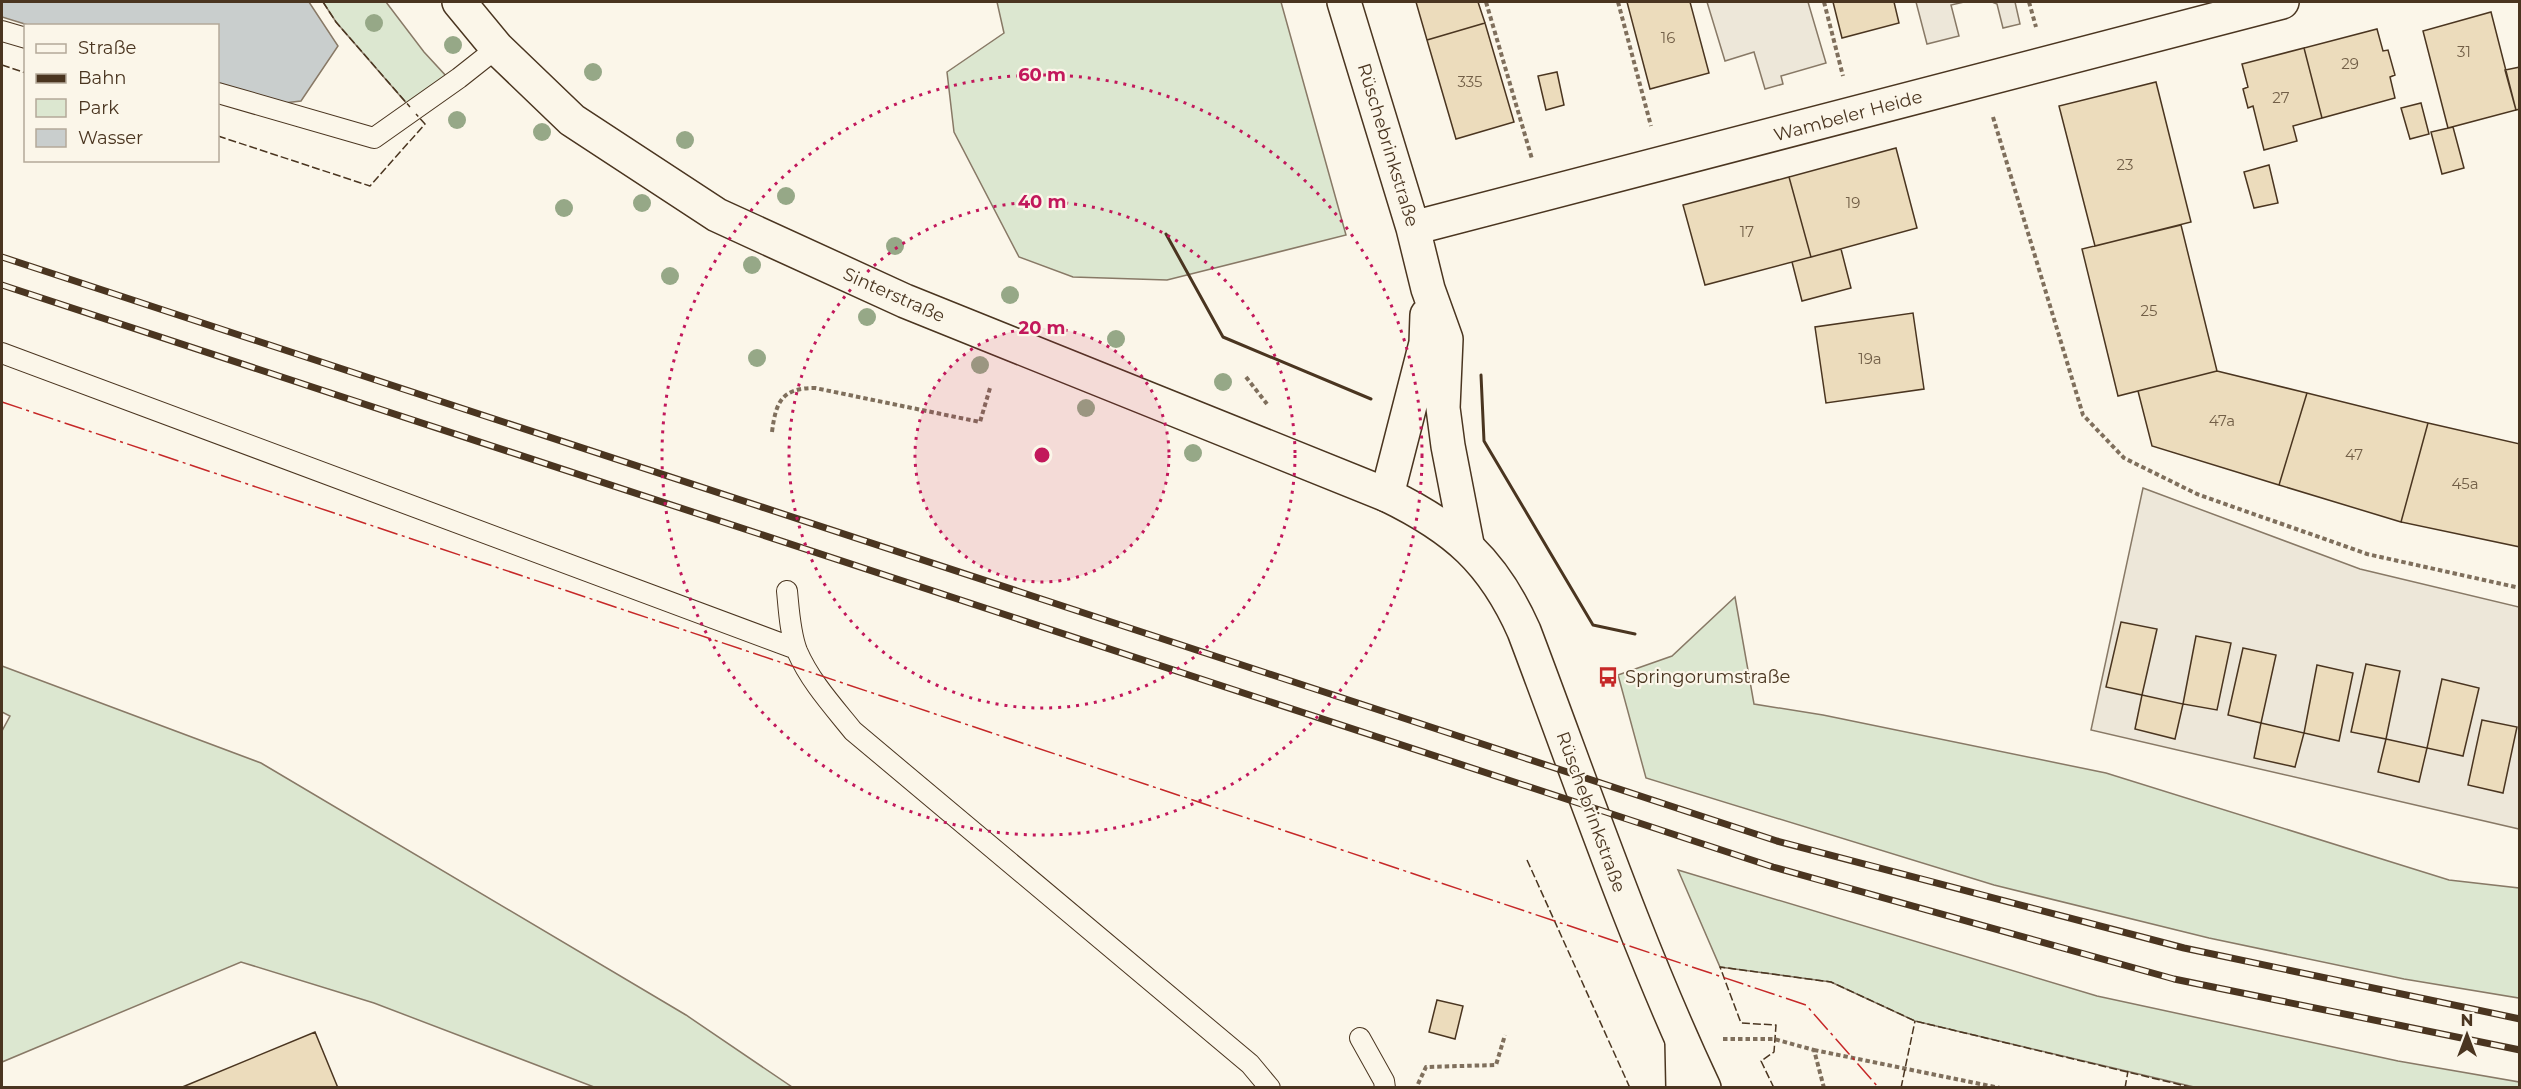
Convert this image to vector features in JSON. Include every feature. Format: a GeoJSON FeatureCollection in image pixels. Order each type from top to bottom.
{"type":"FeatureCollection","features":[{"type":"Feature","properties":{"kind":"street","name":"Sinterstraße"},"geometry":{"type":"LineString","coordinates":[[459,2],[497,48],[572,120],[717,215],[905,301],[1387,495]]}},
{"type":"Feature","properties":{"kind":"street","name":"Rüschebrinkstraße"},"geometry":{"type":"LineString","coordinates":[[1344,2],[1413,228],[1428,289],[1446,339],[1443,408],[1467,544]]}},
{"type":"Feature","properties":{"kind":"street","name":"Wambeler Heide"},"geometry":{"type":"LineString","coordinates":[[1413,228],[2282,2]]}},
{"type":"Feature","properties":{"kind":"street","name":"Rüschebrinkstraße"},"geometry":{"type":"LineString","coordinates":[[1428,289],[1426,343],[1387,495],[1422,512],[1467,544],[1500,586],[1521,623],[1604,849],[1682,1041],[1704,1088]]}},
{"type":"Feature","properties":{"kind":"street"},"geometry":{"type":"LineString","coordinates":[[1682,1041],[1683,1088]]}},
{"type":"Feature","properties":{"kind":"lane"},"geometry":{"type":"LineString","coordinates":[[2,31],[24,37]]}},
{"type":"Feature","properties":{"kind":"lane"},"geometry":{"type":"LineString","coordinates":[[219,93],[374,138],[497,48]]}},
{"type":"Feature","properties":{"kind":"lane"},"geometry":{"type":"LineString","coordinates":[[2,353],[796,649]]}},
{"type":"Feature","properties":{"kind":"lane"},"geometry":{"type":"LineString","coordinates":[[787,591],[796,649],[811,679],[853,731],[1250,1064],[1270,1088]]}},
{"type":"Feature","properties":{"kind":"lane"},"geometry":{"type":"LineString","coordinates":[[1360,1038],[1385,1088]]}},
{"type":"Feature","properties":{"kind":"path"},"geometry":{"type":"LineString","coordinates":[[1486,2],[1533,162]]}},
{"type":"Feature","properties":{"kind":"path"},"geometry":{"type":"LineString","coordinates":[[1618,2],[1652,129]]}},
{"type":"Feature","properties":{"kind":"path"},"geometry":{"type":"LineString","coordinates":[[1824,2],[1844,77]]}},
{"type":"Feature","properties":{"kind":"path"},"geometry":{"type":"LineString","coordinates":[[2029,2],[2036,27]]}},
{"type":"Feature","properties":{"kind":"path"},"geometry":{"type":"LineString","coordinates":[[1983,80],[2083,415],[2124,458],[2197,494],[2367,554],[2520,588]]}},
{"type":"Feature","properties":{"kind":"path"},"geometry":{"type":"LineString","coordinates":[[772,432],[774,416],[785,394],[797,388],[815,388],[980,422],[990,388]]}},
{"type":"Feature","properties":{"kind":"path"},"geometry":{"type":"LineString","coordinates":[[1417,1088],[1426,1067],[1496,1065],[1505,1035]]}},
{"type":"Feature","properties":{"kind":"path"},"geometry":{"type":"LineString","coordinates":[[1682,1041],[1774,1039],[1814,1050],[2000,1088]]}},
{"type":"Feature","properties":{"kind":"path"},"geometry":{"type":"LineString","coordinates":[[1814,1050],[1824,1088]]}},
{"type":"Feature","properties":{"kind":"green space"},"geometry":{"type":"Polygon","coordinates":[[[323,2],[386,2],[424,52],[447,77],[408,105],[336,22],[323,2]]]}},
{"type":"Feature","properties":{"kind":"green space"},"geometry":{"type":"Polygon","coordinates":[[[997,2],[1281,2],[1346,235],[1167,280],[1073,277],[1019,257],[954,132],[947,72],[1004,33],[997,2]]]}},
{"type":"Feature","properties":{"kind":"green space"},"geometry":{"type":"Polygon","coordinates":[[[1735,597],[1754,704],[1823,715],[2106,773],[2449,880],[2519,888],[2519,998],[2404,979],[2209,938],[1994,885],[1646,778],[1618,675],[1672,656],[1735,597]]]}},
{"type":"Feature","properties":{"kind":"green space"},"geometry":{"type":"Polygon","coordinates":[[[2,666],[261,763],[686,1015],[792,1087],[594,1087],[374,1003],[241,962],[2,1062],[2,731],[10,716],[2,712],[2,666]]]}},
{"type":"Feature","properties":{"kind":"green space"},"geometry":{"type":"Polygon","coordinates":[[[1678,870],[2097,996],[2398,1061],[2519,1082],[2519,1087],[2194,1087],[1915,1021],[1831,982],[1720,967],[1678,870]]]}},
{"type":"Feature","properties":{"kind":"shaded area"},"geometry":{"type":"Polygon","coordinates":[[[1707,2],[1808,2],[1826,63],[1781,76],[1783,84],[1765,89],[1754,52],[1725,61],[1707,2]]]}},
{"type":"Feature","properties":{"kind":"shaded area"},"geometry":{"type":"Polygon","coordinates":[[[1916,2],[1964,2],[1951,5],[1959,36],[1927,44],[1916,2]]]}},
{"type":"Feature","properties":{"kind":"shaded area"},"geometry":{"type":"Polygon","coordinates":[[[1992,2],[2015,2],[2020,24],[2003,28],[1997,4],[1992,2]]]}},
{"type":"Feature","properties":{"kind":"shaded area"},"geometry":{"type":"Polygon","coordinates":[[[2143,488],[2360,569],[2519,607],[2519,829],[2091,730],[2143,488]]]}},
{"type":"Feature","properties":{"kind":"water"},"geometry":{"type":"Polygon","coordinates":[[[2,2],[309,2],[338,46],[301,101],[284,103],[219,83],[219,24],[25,24],[2,17],[2,2]]]}},
{"type":"Feature","properties":{"kind":"building"},"geometry":{"type":"Polygon","coordinates":[[[1416,2],[1478,2],[1485,23],[1427,40],[1416,2]]]}},
{"type":"Feature","properties":{"kind":"building"},"geometry":{"type":"Polygon","coordinates":[[[1627,2],[1690,2],[1709,73],[1650,89],[1627,2]]]}},
{"type":"Feature","properties":{"kind":"building"},"geometry":{"type":"Polygon","coordinates":[[[1833,2],[1894,2],[1899,23],[1842,38],[1833,2]]]}},
{"type":"Feature","properties":{"kind":"building"},"geometry":{"type":"Polygon","coordinates":[[[2491,12],[2516,110],[2448,128],[2423,31],[2491,12]]]}},
{"type":"Feature","properties":{"kind":"building"},"geometry":{"type":"Polygon","coordinates":[[[1485,23],[1514,122],[1456,139],[1427,40],[1485,23]]]}},
{"type":"Feature","properties":{"kind":"building"},"geometry":{"type":"Polygon","coordinates":[[[2377,29],[2383,51],[2388,50],[2395,75],[2390,77],[2395,98],[2322,118],[2304,48],[2377,29]]]}},
{"type":"Feature","properties":{"kind":"building"},"geometry":{"type":"Polygon","coordinates":[[[2304,48],[2322,118],[2293,126],[2297,141],[2264,150],[2253,106],[2248,108],[2243,89],[2248,87],[2242,64],[2304,48]]]}},
{"type":"Feature","properties":{"kind":"building"},"geometry":{"type":"Polygon","coordinates":[[[2520,67],[2520,109],[2516,110],[2505,70],[2520,67]]]}},
{"type":"Feature","properties":{"kind":"building"},"geometry":{"type":"Polygon","coordinates":[[[1557,72],[1564,105],[1546,110],[1538,76],[1557,72]]]}},
{"type":"Feature","properties":{"kind":"building"},"geometry":{"type":"Polygon","coordinates":[[[2156,82],[2191,222],[2095,246],[2059,106],[2156,82]]]}},
{"type":"Feature","properties":{"kind":"building"},"geometry":{"type":"Polygon","coordinates":[[[2421,103],[2429,134],[2410,139],[2401,108],[2421,103]]]}},
{"type":"Feature","properties":{"kind":"building"},"geometry":{"type":"Polygon","coordinates":[[[2453,127],[2464,168],[2442,174],[2431,132],[2453,127]]]}},
{"type":"Feature","properties":{"kind":"building"},"geometry":{"type":"Polygon","coordinates":[[[1896,148],[1917,228],[1811,257],[1789,177],[1896,148]]]}},
{"type":"Feature","properties":{"kind":"building"},"geometry":{"type":"Polygon","coordinates":[[[2269,165],[2278,203],[2254,208],[2244,172],[2269,165]]]}},
{"type":"Feature","properties":{"kind":"building"},"geometry":{"type":"Polygon","coordinates":[[[1789,177],[1811,257],[1705,285],[1683,205],[1789,177]]]}},
{"type":"Feature","properties":{"kind":"building"},"geometry":{"type":"Polygon","coordinates":[[[2181,225],[2217,371],[2118,396],[2082,249],[2181,225]]]}},
{"type":"Feature","properties":{"kind":"building"},"geometry":{"type":"Polygon","coordinates":[[[1841,249],[1851,288],[1802,301],[1792,262],[1841,249]]]}},
{"type":"Feature","properties":{"kind":"building"},"geometry":{"type":"Polygon","coordinates":[[[1913,313],[1924,389],[1826,403],[1815,327],[1913,313]]]}},
{"type":"Feature","properties":{"kind":"building"},"geometry":{"type":"Polygon","coordinates":[[[2217,371],[2307,393],[2279,485],[2152,446],[2138,391],[2217,371]]]}},
{"type":"Feature","properties":{"kind":"building"},"geometry":{"type":"Polygon","coordinates":[[[2307,393],[2428,423],[2401,522],[2279,485],[2307,393]]]}},
{"type":"Feature","properties":{"kind":"building"},"geometry":{"type":"Polygon","coordinates":[[[2428,423],[2520,444],[2520,547],[2401,522],[2428,423]]]}},
{"type":"Feature","properties":{"kind":"building"},"geometry":{"type":"Polygon","coordinates":[[[2121,622],[2157,629],[2142,695],[2106,687],[2121,622]]]}},
{"type":"Feature","properties":{"kind":"building"},"geometry":{"type":"Polygon","coordinates":[[[2196,636],[2231,643],[2217,710],[2183,704],[2196,636]]]}},
{"type":"Feature","properties":{"kind":"building"},"geometry":{"type":"Polygon","coordinates":[[[2243,648],[2276,655],[2261,723],[2228,715],[2243,648]]]}},
{"type":"Feature","properties":{"kind":"building"},"geometry":{"type":"Polygon","coordinates":[[[2366,664],[2400,671],[2386,739],[2351,732],[2366,664]]]}},
{"type":"Feature","properties":{"kind":"building"},"geometry":{"type":"Polygon","coordinates":[[[2317,665],[2353,673],[2339,741],[2304,733],[2317,665]]]}},
{"type":"Feature","properties":{"kind":"building"},"geometry":{"type":"Polygon","coordinates":[[[2442,679],[2479,688],[2463,756],[2427,748],[2442,679]]]}},
{"type":"Feature","properties":{"kind":"building"},"geometry":{"type":"Polygon","coordinates":[[[2142,695],[2183,704],[2175,739],[2135,729],[2142,695]]]}},
{"type":"Feature","properties":{"kind":"building"},"geometry":{"type":"Polygon","coordinates":[[[2482,720],[2517,727],[2503,793],[2468,785],[2482,720]]]}},
{"type":"Feature","properties":{"kind":"building"},"geometry":{"type":"Polygon","coordinates":[[[2261,723],[2304,733],[2295,767],[2254,758],[2261,723]]]}},
{"type":"Feature","properties":{"kind":"building"},"geometry":{"type":"Polygon","coordinates":[[[2386,739],[2427,748],[2419,782],[2378,772],[2386,739]]]}},
{"type":"Feature","properties":{"kind":"building"},"geometry":{"type":"Polygon","coordinates":[[[1437,1000],[1463,1006],[1455,1039],[1429,1032],[1437,1000]]]}},
{"type":"Feature","properties":{"kind":"building"},"geometry":{"type":"Polygon","coordinates":[[[315,1032],[338,1088],[180,1088],[315,1032]]]}},
{"type":"Feature","properties":{"kind":"railway"},"geometry":{"type":"LineString","coordinates":[[2,257],[1777,841],[2184,948],[2520,1019]]}},
{"type":"Feature","properties":{"kind":"railway"},"geometry":{"type":"LineString","coordinates":[[2,285],[1773,867],[2174,979],[2520,1050]]}},
{"type":"Feature","properties":{"kind":"fence"},"geometry":{"type":"LineString","coordinates":[[323,2],[336,22],[410,107]]}},
{"type":"Feature","properties":{"kind":"fence"},"geometry":{"type":"LineString","coordinates":[[2,65],[24,72]]}},
{"type":"Feature","properties":{"kind":"fence"},"geometry":{"type":"LineString","coordinates":[[219,136],[370,186],[425,124],[416,114]]}},
{"type":"Feature","properties":{"kind":"fence"},"geometry":{"type":"LineString","coordinates":[[1527,860],[1630,1088]]}},
{"type":"Feature","properties":{"kind":"fence"},"geometry":{"type":"LineString","coordinates":[[1774,1088],[1761,1061],[1774,1052],[1776,1025],[1741,1023],[1720,967],[1831,982],[1915,1021],[2194,1088]]}},
{"type":"Feature","properties":{"kind":"fence"},"geometry":{"type":"LineString","coordinates":[[1901,1088],[1915,1021]]}},
{"type":"Feature","properties":{"kind":"fence"},"geometry":{"type":"LineString","coordinates":[[2125,1088],[2128,1071]]}},
{"type":"Feature","properties":{"kind":"wall"},"geometry":{"type":"LineString","coordinates":[[1166,234],[1223,337],[1371,399]]}},
{"type":"Feature","properties":{"kind":"wall"},"geometry":{"type":"LineString","coordinates":[[1481,375],[1484,441],[1593,625],[1635,634]]}},
{"type":"Feature","properties":{"kind":"power"},"geometry":{"type":"LineString","coordinates":[[2,402],[1806,1005],[1879,1088]]}},
{"type":"Feature","properties":{"kind":"place","name":"Springorumstraße"},"geometry":{"type":"Point","coordinates":[1608,677]}}]}
